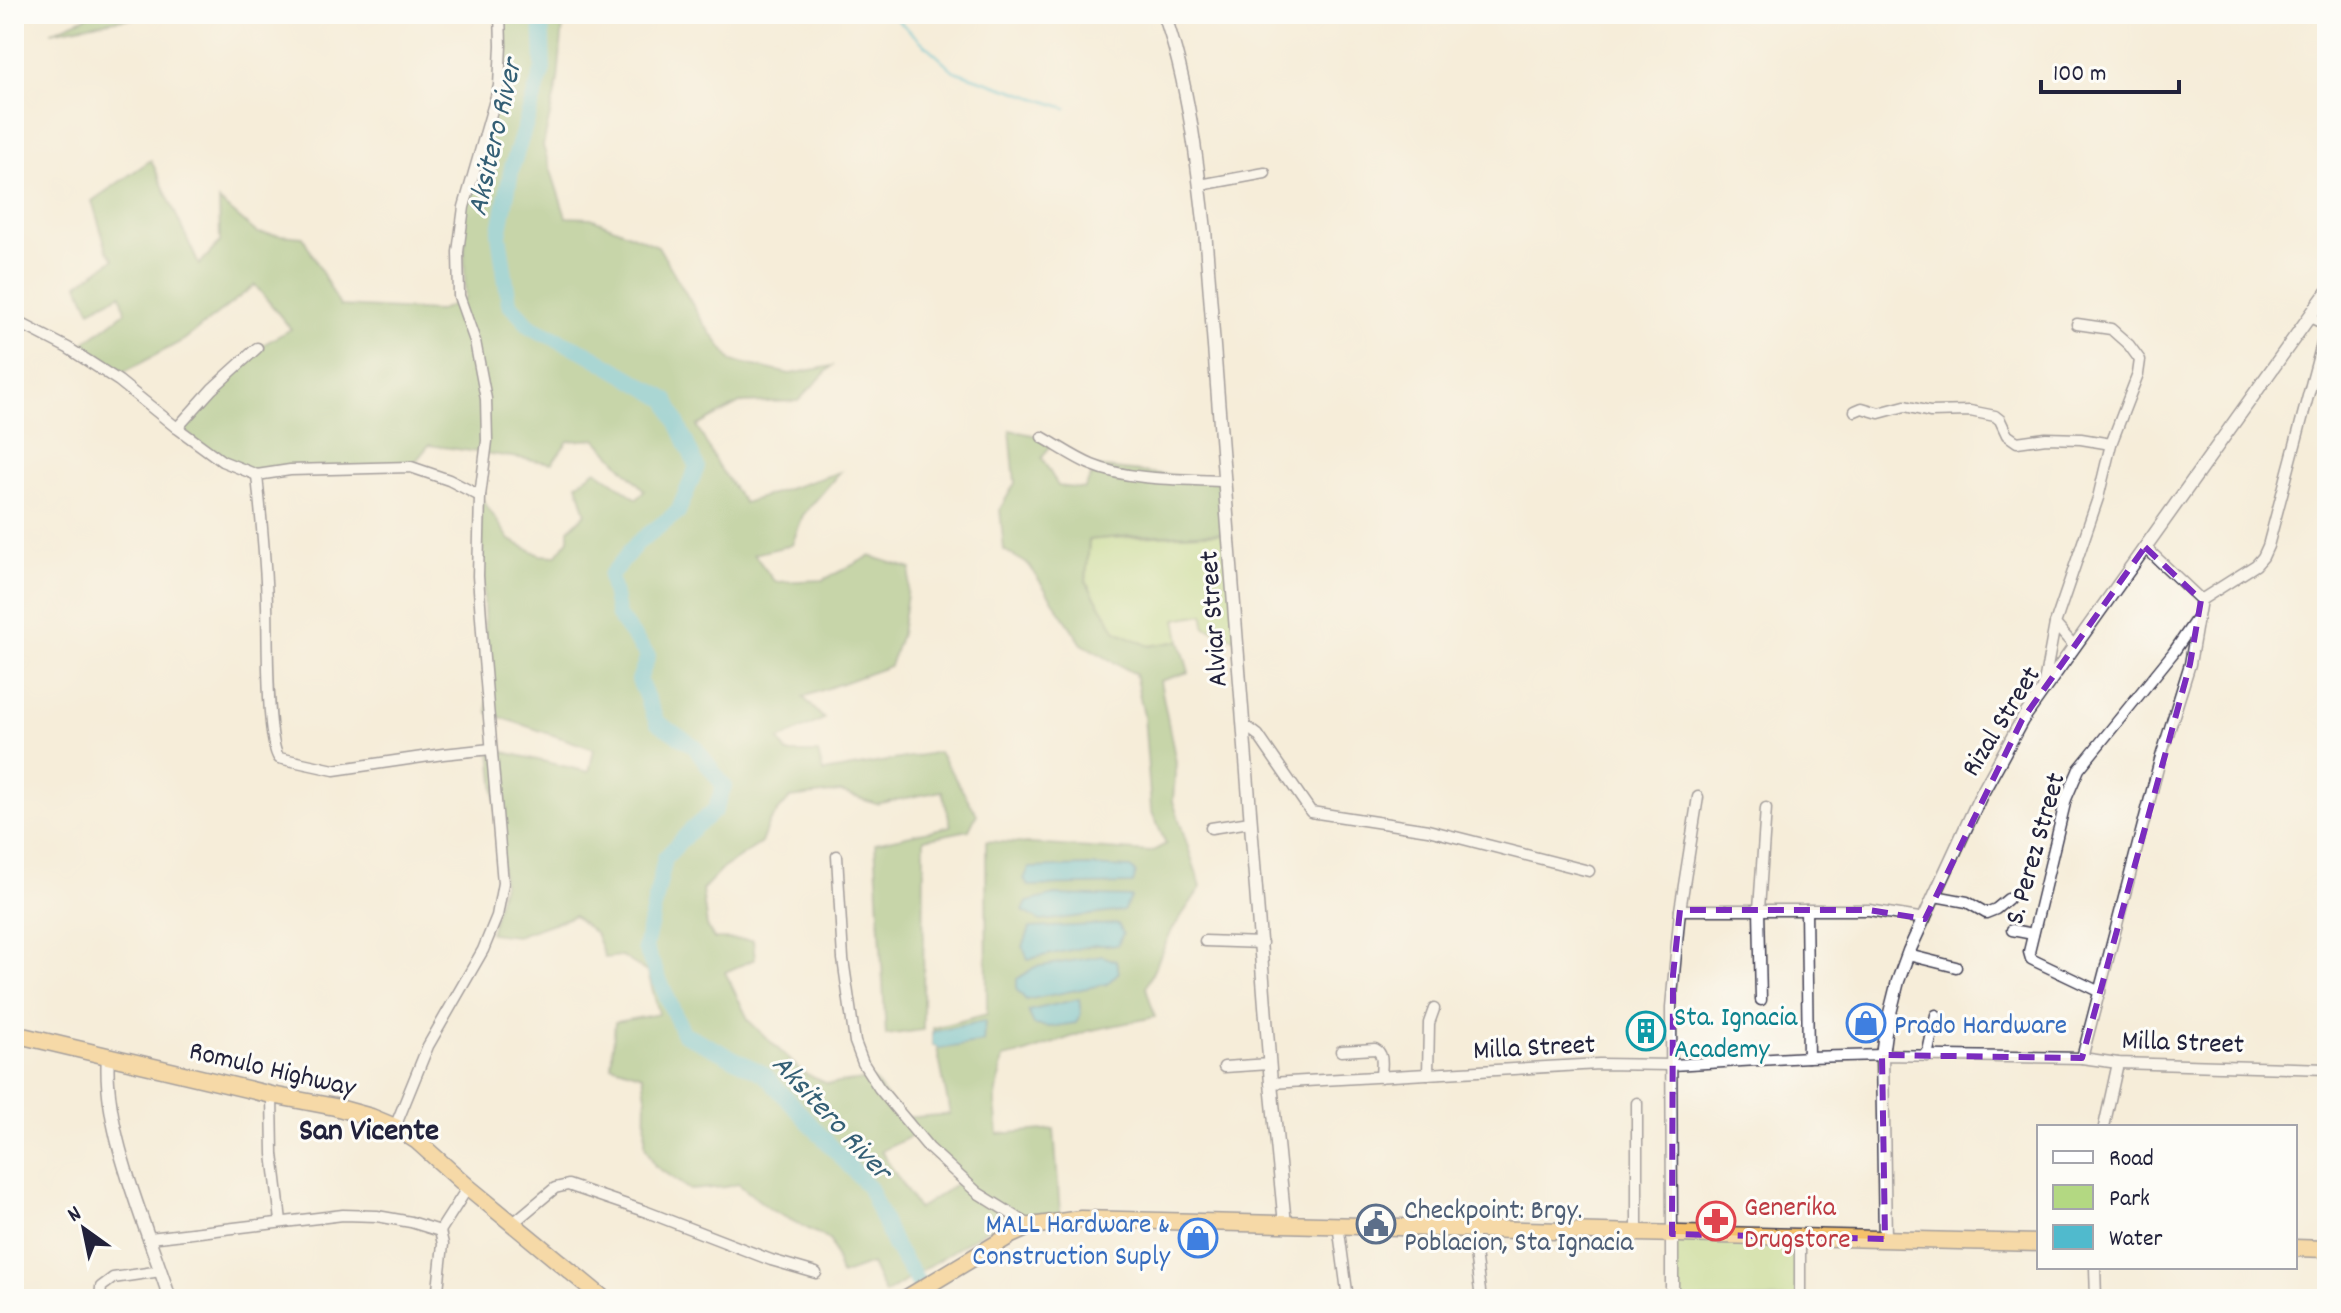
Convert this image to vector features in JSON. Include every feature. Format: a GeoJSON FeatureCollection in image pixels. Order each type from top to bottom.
{"type":"FeatureCollection","features":[{"type":"Feature","properties":{"kind":"highway","name":"Romulo Highway"},"geometry":{"type":"LineString","coordinates":[[14,1034],[359,1113],[395,1127],[417,1141],[604,1299]]}},
{"type":"Feature","properties":{"kind":"highway"},"geometry":{"type":"LineString","coordinates":[[905,1299],[993,1244],[1031,1226],[1081,1219],[2037,1243]]}},
{"type":"Feature","properties":{"kind":"highway"},"geometry":{"type":"LineString","coordinates":[[2297,1248],[2327,1249]]}},
{"type":"Feature","properties":{"kind":"street"},"geometry":{"type":"LineString","coordinates":[[395,1127],[428,1046],[483,950],[497,916],[503,883],[478,576],[480,496],[487,441],[486,399],[475,341],[459,296],[458,252],[464,207],[499,86],[500,14]]}},
{"type":"Feature","properties":{"kind":"street","name":"Alviar Street"},"geometry":{"type":"LineString","coordinates":[[1164,14],[1179,72],[1200,185],[1271,1083],[1285,1224]]}},
{"type":"Feature","properties":{"kind":"street"},"geometry":{"type":"LineString","coordinates":[[1200,185],[1265,173]]}},
{"type":"Feature","properties":{"kind":"street","name":"Rizal Street"},"geometry":{"type":"LineString","coordinates":[[1885,1239],[1882,1055],[1885,1033],[1908,955],[1980,797],[2022,720],[2327,292]]}},
{"type":"Feature","properties":{"kind":"street"},"geometry":{"type":"LineString","coordinates":[[2082,1058],[2160,760],[2190,664],[2201,600],[2256,565],[2268,546],[2327,325],[2310,317]]}},
{"type":"Feature","properties":{"kind":"street"},"geometry":{"type":"LineString","coordinates":[[14,320],[68,348],[119,381],[222,461],[257,475],[290,470],[411,467],[449,480],[480,496]]}},
{"type":"Feature","properties":{"kind":"street"},"geometry":{"type":"LineString","coordinates":[[2043,691],[2055,624],[2140,360],[2111,329],[2077,324]]}},
{"type":"Feature","properties":{"kind":"street"},"geometry":{"type":"LineString","coordinates":[[177,428],[212,389],[257,348]]}},
{"type":"Feature","properties":{"kind":"street"},"geometry":{"type":"LineString","coordinates":[[1855,411],[1868,409],[1879,413],[1905,406],[1930,412],[1970,411],[1995,416],[2007,435],[2017,442],[2046,438],[2111,444]]}},
{"type":"Feature","properties":{"kind":"street"},"geometry":{"type":"LineString","coordinates":[[1042,437],[1108,471],[1225,481]]}},
{"type":"Feature","properties":{"kind":"street"},"geometry":{"type":"LineString","coordinates":[[257,475],[275,754],[279,758],[334,770],[491,749]]}},
{"type":"Feature","properties":{"kind":"street"},"geometry":{"type":"LineString","coordinates":[[2145,547],[2201,600]]}},
{"type":"Feature","properties":{"kind":"street","name":"S. Perez Street"},"geometry":{"type":"LineString","coordinates":[[2100,992],[2031,959],[2029,952],[2066,799],[2079,769],[2173,653],[2198,616]]}},
{"type":"Feature","properties":{"kind":"street"},"geometry":{"type":"LineString","coordinates":[[2055,624],[2074,646]]}},
{"type":"Feature","properties":{"kind":"street"},"geometry":{"type":"LineString","coordinates":[[1243,727],[1258,735],[1311,812],[1428,830],[1589,871]]}},
{"type":"Feature","properties":{"kind":"street"},"geometry":{"type":"LineString","coordinates":[[1672,1299],[1671,1007],[1680,910],[1698,797]]}},
{"type":"Feature","properties":{"kind":"street"},"geometry":{"type":"LineString","coordinates":[[1761,1000],[1759,909],[1766,808]]}},
{"type":"Feature","properties":{"kind":"street"},"geometry":{"type":"LineString","coordinates":[[1211,828],[1250,822]]}},
{"type":"Feature","properties":{"kind":"street"},"geometry":{"type":"LineString","coordinates":[[837,856],[843,959],[855,1042],[863,1063],[929,1148],[978,1193],[1031,1226]]}},
{"type":"Feature","properties":{"kind":"street"},"geometry":{"type":"LineString","coordinates":[[1935,896],[1967,902],[1986,913],[2008,899]]}},
{"type":"Feature","properties":{"kind":"street"},"geometry":{"type":"LineString","coordinates":[[1680,910],[1885,911],[1925,919]]}},
{"type":"Feature","properties":{"kind":"street"},"geometry":{"type":"LineString","coordinates":[[1806,910],[1808,1057]]}},
{"type":"Feature","properties":{"kind":"street"},"geometry":{"type":"LineString","coordinates":[[2012,930],[2033,934]]}},
{"type":"Feature","properties":{"kind":"street"},"geometry":{"type":"LineString","coordinates":[[1205,941],[1262,943]]}},
{"type":"Feature","properties":{"kind":"street"},"geometry":{"type":"LineString","coordinates":[[1908,955],[1956,967]]}},
{"type":"Feature","properties":{"kind":"street"},"geometry":{"type":"LineString","coordinates":[[1428,1074],[1429,1023],[1434,1009]]}},
{"type":"Feature","properties":{"kind":"street"},"geometry":{"type":"LineString","coordinates":[[1927,1056],[1936,1015]]}},
{"type":"Feature","properties":{"kind":"street"},"geometry":{"type":"LineString","coordinates":[[1341,1051],[1379,1051],[1381,1077]]}},
{"type":"Feature","properties":{"kind":"street"},"geometry":{"type":"LineString","coordinates":[[108,1055],[107,1092],[112,1118],[170,1299]]}},
{"type":"Feature","properties":{"kind":"street","name":"Milla Street"},"geometry":{"type":"LineString","coordinates":[[1271,1083],[1599,1064],[1672,1065],[1882,1055],[2082,1058],[2118,1063],[2327,1069]]}},
{"type":"Feature","properties":{"kind":"street"},"geometry":{"type":"LineString","coordinates":[[2104,1125],[2118,1063]]}},
{"type":"Feature","properties":{"kind":"street"},"geometry":{"type":"LineString","coordinates":[[1224,1067],[1270,1064]]}},
{"type":"Feature","properties":{"kind":"street"},"geometry":{"type":"LineString","coordinates":[[272,1095],[273,1154],[281,1221]]}},
{"type":"Feature","properties":{"kind":"street"},"geometry":{"type":"LineString","coordinates":[[1637,1103],[1637,1234]]}},
{"type":"Feature","properties":{"kind":"street"},"geometry":{"type":"LineString","coordinates":[[512,1224],[555,1188],[568,1185],[771,1260],[816,1273]]}},
{"type":"Feature","properties":{"kind":"street"},"geometry":{"type":"LineString","coordinates":[[437,1299],[443,1244],[440,1231],[468,1187]]}},
{"type":"Feature","properties":{"kind":"street"},"geometry":{"type":"LineString","coordinates":[[150,1238],[332,1215],[377,1216],[440,1231]]}},
{"type":"Feature","properties":{"kind":"street"},"geometry":{"type":"LineString","coordinates":[[1338,1224],[1348,1299]]}},
{"type":"Feature","properties":{"kind":"street"},"geometry":{"type":"LineString","coordinates":[[1472,1230],[1481,1299]]}},
{"type":"Feature","properties":{"kind":"street"},"geometry":{"type":"LineString","coordinates":[[1800,1237],[1800,1299]]}},
{"type":"Feature","properties":{"kind":"street"},"geometry":{"type":"LineString","coordinates":[[2095,1269],[2096,1299]]}},
{"type":"Feature","properties":{"kind":"street"},"geometry":{"type":"LineString","coordinates":[[100,1299],[101,1287],[110,1279],[161,1271]]}},
{"type":"Feature","properties":{"kind":"highlighted area"},"geometry":{"type":"Polygon","coordinates":[[[2145,547],[2201,600],[2190,664],[2082,1058],[1882,1055],[1885,1239],[1672,1234],[1673,975],[1680,910],[1869,910],[1925,919],[2022,720],[2145,547]]]}},
{"type":"Feature","properties":{"kind":"green space"},"geometry":{"type":"Polygon","coordinates":[[[93,14],[177,14],[116,20],[51,32],[93,14]]]}},
{"type":"Feature","properties":{"kind":"green space"},"geometry":{"type":"Polygon","coordinates":[[[499,14],[564,14],[558,80],[543,146],[566,217],[591,218],[658,246],[702,321],[732,361],[790,374],[832,366],[798,401],[740,403],[697,426],[717,464],[744,503],[840,472],[803,515],[792,545],[754,554],[775,582],[823,580],[870,556],[911,569],[901,634],[890,666],[803,697],[824,719],[779,740],[787,753],[818,753],[823,772],[939,752],[977,814],[969,830],[924,839],[923,1030],[886,1035],[875,843],[951,826],[942,791],[876,804],[840,792],[790,798],[769,822],[761,843],[722,869],[702,890],[707,926],[714,939],[753,940],[755,959],[725,972],[749,1021],[802,1072],[828,1084],[873,1079],[903,1118],[950,1114],[933,1028],[987,1014],[986,841],[1151,852],[1166,844],[1151,810],[1144,716],[1135,674],[1082,644],[1029,565],[1004,550],[1000,509],[1015,483],[1010,430],[1042,437],[1052,443],[1042,458],[1058,486],[1084,489],[1096,467],[1225,481],[1228,533],[1089,540],[1086,582],[1116,631],[1149,646],[1180,641],[1189,672],[1160,681],[1176,762],[1173,801],[1201,887],[1172,930],[1146,987],[1155,1017],[1088,1031],[1003,1058],[995,1102],[998,1134],[1054,1129],[1060,1213],[1020,1220],[992,1203],[1005,1218],[885,1294],[871,1264],[841,1275],[830,1240],[771,1210],[738,1184],[690,1190],[655,1166],[645,1146],[643,1075],[611,1065],[615,1022],[659,1014],[648,973],[622,956],[605,958],[595,933],[574,916],[516,936],[490,933],[503,883],[491,749],[589,772],[594,749],[488,713],[480,496],[510,540],[540,555],[556,556],[569,539],[569,529],[586,514],[577,484],[596,470],[637,499],[644,490],[596,439],[568,441],[552,463],[429,445],[411,467],[252,472],[222,461],[177,428],[257,348],[291,329],[255,285],[184,340],[124,372],[83,344],[125,312],[121,294],[90,310],[78,284],[114,259],[107,250],[92,201],[151,160],[199,265],[220,242],[219,201],[257,233],[303,237],[340,306],[438,311],[465,299],[464,207],[499,86],[499,14]],[[916,1134],[881,1151],[918,1209],[962,1180],[916,1134]]]}},
{"type":"Feature","properties":{"kind":"green space"},"geometry":{"type":"Polygon","coordinates":[[[1228,533],[1237,639],[1205,627],[1204,614],[1176,619],[1180,641],[1149,646],[1116,632],[1086,582],[1089,539],[1228,533]]]}},
{"type":"Feature","properties":{"kind":"green space"},"geometry":{"type":"Polygon","coordinates":[[[1673,1235],[1798,1238],[1799,1299],[1673,1299],[1673,1235]]]}},
{"type":"Feature","properties":{"kind":"water"},"geometry":{"type":"Polygon","coordinates":[[[1029,868],[1130,868],[1136,872],[1133,884],[1028,886],[1024,879],[1029,868]]]}},
{"type":"Feature","properties":{"kind":"water"},"geometry":{"type":"Polygon","coordinates":[[[1055,895],[1132,897],[1123,911],[1041,921],[1023,911],[1027,902],[1055,895]]]}},
{"type":"Feature","properties":{"kind":"water"},"geometry":{"type":"Polygon","coordinates":[[[1118,924],[1123,933],[1118,945],[1095,945],[1028,959],[1023,947],[1030,928],[1118,924]]]}},
{"type":"Feature","properties":{"kind":"water"},"geometry":{"type":"Polygon","coordinates":[[[1102,956],[1116,961],[1119,972],[1107,984],[1026,1000],[1017,990],[1017,979],[1035,967],[1102,956]]]}},
{"type":"Feature","properties":{"kind":"water"},"geometry":{"type":"Polygon","coordinates":[[[1079,999],[1081,1014],[1076,1023],[1050,1027],[1034,1025],[1028,1011],[1079,999]]]}},
{"type":"Feature","properties":{"kind":"water"},"geometry":{"type":"Polygon","coordinates":[[[985,1021],[983,1042],[940,1049],[932,1045],[932,1032],[985,1021]]]}},
{"type":"Feature","properties":{"kind":"waterway","name":"Aksitero River"},"geometry":{"type":"LineString","coordinates":[[541,14],[543,69],[512,167],[499,235],[509,303],[532,328],[587,353],[667,400],[697,467],[678,512],[637,543],[610,576],[618,616],[648,656],[639,680],[657,722],[694,746],[724,786],[715,810],[665,858],[645,948],[683,1033],[764,1074],[868,1186],[894,1245],[929,1299]]}},
{"type":"Feature","properties":{"kind":"waterway"},"geometry":{"type":"LineString","coordinates":[[891,14],[954,71],[1066,108]]}},
{"type":"Feature","properties":{"kind":"place","name":"Prado Hardware"},"geometry":{"type":"Point","coordinates":[1866,1023]}},
{"type":"Feature","properties":{"kind":"place","name":"Sta. Ignacia Academy"},"geometry":{"type":"Point","coordinates":[1646,1031]}},
{"type":"Feature","properties":{"kind":"place","name":"Generika Drugstore"},"geometry":{"type":"Point","coordinates":[1716,1221]}},
{"type":"Feature","properties":{"kind":"place","name":"Checkpoint: Brgy. Poblacion, Sta Ignacia"},"geometry":{"type":"Point","coordinates":[1376,1224]}},
{"type":"Feature","properties":{"kind":"place","name":"MALL Hardware & Construction Suply"},"geometry":{"type":"Point","coordinates":[1198,1238]}},
{"type":"Feature","properties":{"kind":"district","name":"San Vicente"},"geometry":{"type":"Point","coordinates":[369,1128]}}]}
